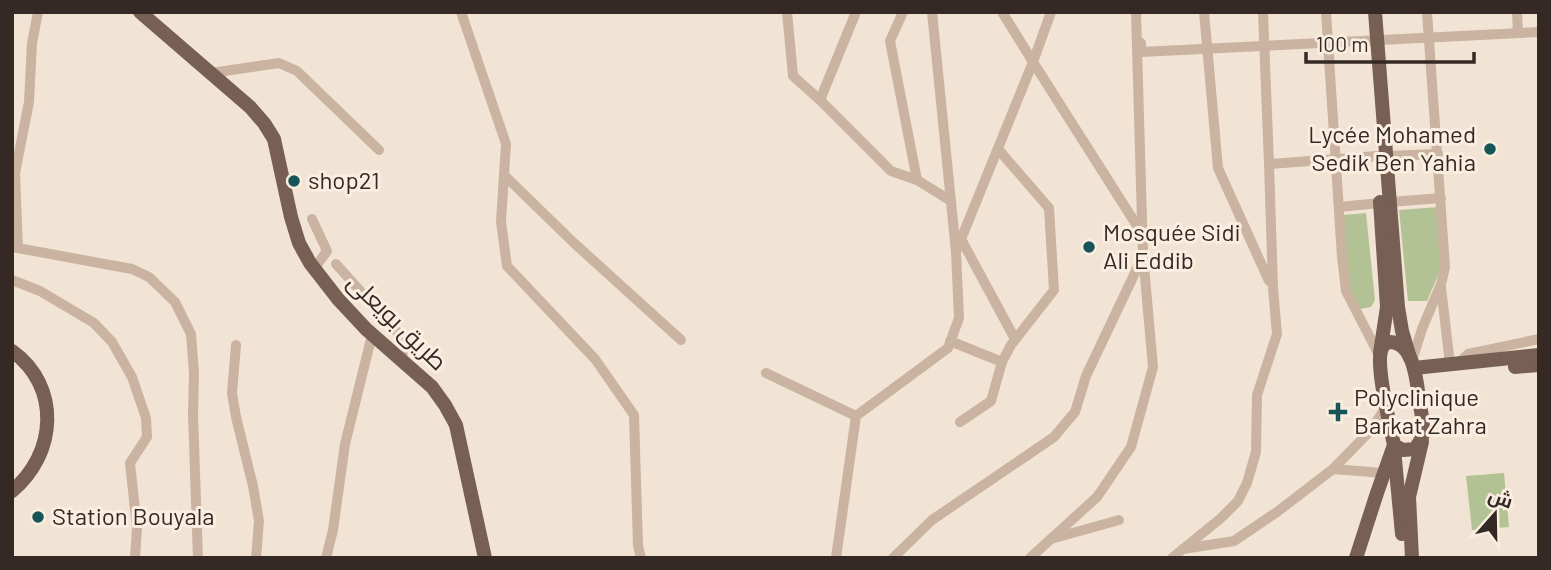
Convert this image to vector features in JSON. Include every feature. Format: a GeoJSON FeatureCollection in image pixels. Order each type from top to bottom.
{"type":"FeatureCollection","features":[{"type":"Feature","properties":{"kind":"main road","name":"طريق بويعلى"},"geometry":{"type":"LineString","coordinates":[[140,12],[250,107],[264,123],[274,139],[299,243],[314,269],[372,335],[432,387],[445,405],[456,425],[485,558]]}},
{"type":"Feature","properties":{"kind":"main road"},"geometry":{"type":"LineString","coordinates":[[1356,558],[1394,444],[1386,407],[1380,355],[1388,307],[1385,203],[1373,40],[1367,12]]}},
{"type":"Feature","properties":{"kind":"main road"},"geometry":{"type":"LineString","coordinates":[[1373,40],[1376,12]]}},
{"type":"Feature","properties":{"kind":"main road"},"geometry":{"type":"LineString","coordinates":[[1385,203],[1402,331],[1413,365],[1419,443],[1409,493],[1412,558]]}},
{"type":"Feature","properties":{"kind":"main road"},"geometry":{"type":"LineString","coordinates":[[1380,355],[1383,346],[1392,342],[1398,343],[1404,348],[1413,365]]}},
{"type":"Feature","properties":{"kind":"main road"},"geometry":{"type":"LineString","coordinates":[[12,351],[33,371],[45,399],[48,426],[42,452],[30,472],[12,491]]}},
{"type":"Feature","properties":{"kind":"main road"},"geometry":{"type":"LineString","coordinates":[[1413,365],[1453,364],[1539,355]]}},
{"type":"Feature","properties":{"kind":"main road"},"geometry":{"type":"LineString","coordinates":[[1413,365],[1539,365]]}},
{"type":"Feature","properties":{"kind":"main road"},"geometry":{"type":"LineString","coordinates":[[1394,444],[1403,450],[1419,443]]}},
{"type":"Feature","properties":{"kind":"main road"},"geometry":{"type":"LineString","coordinates":[[1386,474],[1419,443]]}},
{"type":"Feature","properties":{"kind":"main road"},"geometry":{"type":"LineString","coordinates":[[1386,474],[1398,485],[1404,558]]}},
{"type":"Feature","properties":{"kind":"street"},"geometry":{"type":"LineString","coordinates":[[38,12],[32,43],[29,102],[15,173],[15,248],[132,269],[149,277],[175,302],[191,334],[198,558]]}},
{"type":"Feature","properties":{"kind":"street"},"geometry":{"type":"LineString","coordinates":[[461,12],[506,144],[501,222],[507,266],[594,359],[634,415],[638,547],[641,558]]}},
{"type":"Feature","properties":{"kind":"street"},"geometry":{"type":"LineString","coordinates":[[787,12],[793,76],[891,171],[917,180],[951,201]]}},
{"type":"Feature","properties":{"kind":"street"},"geometry":{"type":"LineString","coordinates":[[820,100],[856,12]]}},
{"type":"Feature","properties":{"kind":"street"},"geometry":{"type":"LineString","coordinates":[[903,12],[890,41],[917,180]]}},
{"type":"Feature","properties":{"kind":"street"},"geometry":{"type":"LineString","coordinates":[[836,558],[856,416],[948,348],[959,318],[956,251],[932,12]]}},
{"type":"Feature","properties":{"kind":"street"},"geometry":{"type":"LineString","coordinates":[[1002,12],[1143,235]]}},
{"type":"Feature","properties":{"kind":"street"},"geometry":{"type":"LineString","coordinates":[[956,251],[1051,12]]}},
{"type":"Feature","properties":{"kind":"street"},"geometry":{"type":"LineString","coordinates":[[1030,558],[1097,497],[1132,447],[1153,367],[1143,255],[1136,12]]}},
{"type":"Feature","properties":{"kind":"street"},"geometry":{"type":"LineString","coordinates":[[1141,12],[1141,52],[1539,32]]}},
{"type":"Feature","properties":{"kind":"street"},"geometry":{"type":"LineString","coordinates":[[1204,12],[1218,167],[1273,288]]}},
{"type":"Feature","properties":{"kind":"street"},"geometry":{"type":"LineString","coordinates":[[1172,558],[1238,501],[1247,483],[1256,452],[1257,395],[1276,334],[1263,12]]}},
{"type":"Feature","properties":{"kind":"street"},"geometry":{"type":"LineString","coordinates":[[1326,12],[1346,290],[1380,355]]}},
{"type":"Feature","properties":{"kind":"street"},"geometry":{"type":"LineString","coordinates":[[1413,365],[1422,328],[1441,284],[1445,267],[1427,12]]}},
{"type":"Feature","properties":{"kind":"street"},"geometry":{"type":"LineString","coordinates":[[1517,12],[1518,33]]}},
{"type":"Feature","properties":{"kind":"street"},"geometry":{"type":"LineString","coordinates":[[211,73],[279,63],[297,71],[379,150]]}},
{"type":"Feature","properties":{"kind":"street"},"geometry":{"type":"LineString","coordinates":[[960,422],[991,401],[1002,362],[1015,339],[1054,290],[1048,208],[998,149]]}},
{"type":"Feature","properties":{"kind":"street"},"geometry":{"type":"LineString","coordinates":[[1269,164],[1438,154]]}},
{"type":"Feature","properties":{"kind":"street"},"geometry":{"type":"LineString","coordinates":[[504,175],[681,340]]}},
{"type":"Feature","properties":{"kind":"street"},"geometry":{"type":"LineString","coordinates":[[1339,207],[1441,198]]}},
{"type":"Feature","properties":{"kind":"street"},"geometry":{"type":"LineString","coordinates":[[312,219],[327,251],[314,269]]}},
{"type":"Feature","properties":{"kind":"street"},"geometry":{"type":"LineString","coordinates":[[961,239],[1015,339]]}},
{"type":"Feature","properties":{"kind":"street"},"geometry":{"type":"LineString","coordinates":[[893,558],[932,520],[1054,437],[1075,412],[1086,376],[1143,255]]}},
{"type":"Feature","properties":{"kind":"street"},"geometry":{"type":"LineString","coordinates":[[336,264],[407,343],[401,360]]}},
{"type":"Feature","properties":{"kind":"street"},"geometry":{"type":"LineString","coordinates":[[12,280],[40,291],[94,324],[112,342],[132,377],[146,418],[147,437],[130,463],[137,528],[135,558]]}},
{"type":"Feature","properties":{"kind":"street"},"geometry":{"type":"LineString","coordinates":[[1441,284],[1448,349],[1453,364],[1468,354]]}},
{"type":"Feature","properties":{"kind":"street"},"geometry":{"type":"LineString","coordinates":[[326,558],[333,530],[345,444],[372,335]]}},
{"type":"Feature","properties":{"kind":"street"},"geometry":{"type":"LineString","coordinates":[[1448,349],[1453,353],[1468,354],[1539,339]]}},
{"type":"Feature","properties":{"kind":"street"},"geometry":{"type":"LineString","coordinates":[[950,341],[1002,362]]}},
{"type":"Feature","properties":{"kind":"street"},"geometry":{"type":"LineString","coordinates":[[236,345],[232,393],[259,521],[256,558]]}},
{"type":"Feature","properties":{"kind":"street"},"geometry":{"type":"LineString","coordinates":[[766,373],[856,416]]}},
{"type":"Feature","properties":{"kind":"street"},"geometry":{"type":"LineString","coordinates":[[1180,553],[1234,541],[1277,512],[1333,469],[1371,430],[1386,407]]}},
{"type":"Feature","properties":{"kind":"street"},"geometry":{"type":"LineString","coordinates":[[1333,469],[1386,474]]}},
{"type":"Feature","properties":{"kind":"street"},"geometry":{"type":"LineString","coordinates":[[1048,540],[1119,520]]}},
{"type":"Feature","properties":{"kind":"green space"},"geometry":{"type":"Polygon","coordinates":[[[1438,207],[1442,266],[1427,301],[1408,301],[1399,210],[1438,207]]]}},
{"type":"Feature","properties":{"kind":"green space"},"geometry":{"type":"Polygon","coordinates":[[[1366,213],[1375,300],[1371,307],[1360,309],[1349,291],[1343,215],[1366,213]]]}},
{"type":"Feature","properties":{"kind":"green space"},"geometry":{"type":"Polygon","coordinates":[[[1504,473],[1509,527],[1472,530],[1466,476],[1504,473]]]}},
{"type":"Feature","properties":{"kind":"place","name":"Lycée Mohamed Sedik Ben Yahia"},"geometry":{"type":"Point","coordinates":[1490,149]}},
{"type":"Feature","properties":{"kind":"place","name":"shop21"},"geometry":{"type":"Point","coordinates":[294,181]}},
{"type":"Feature","properties":{"kind":"place","name":"Mosquée Sidi Ali Eddib"},"geometry":{"type":"Point","coordinates":[1089,247]}},
{"type":"Feature","properties":{"kind":"place","name":"Polyclinique Barkat Zahra"},"geometry":{"type":"Point","coordinates":[1338,412]}},
{"type":"Feature","properties":{"kind":"place","name":"Station Bouyala"},"geometry":{"type":"Point","coordinates":[38,517]}}]}
